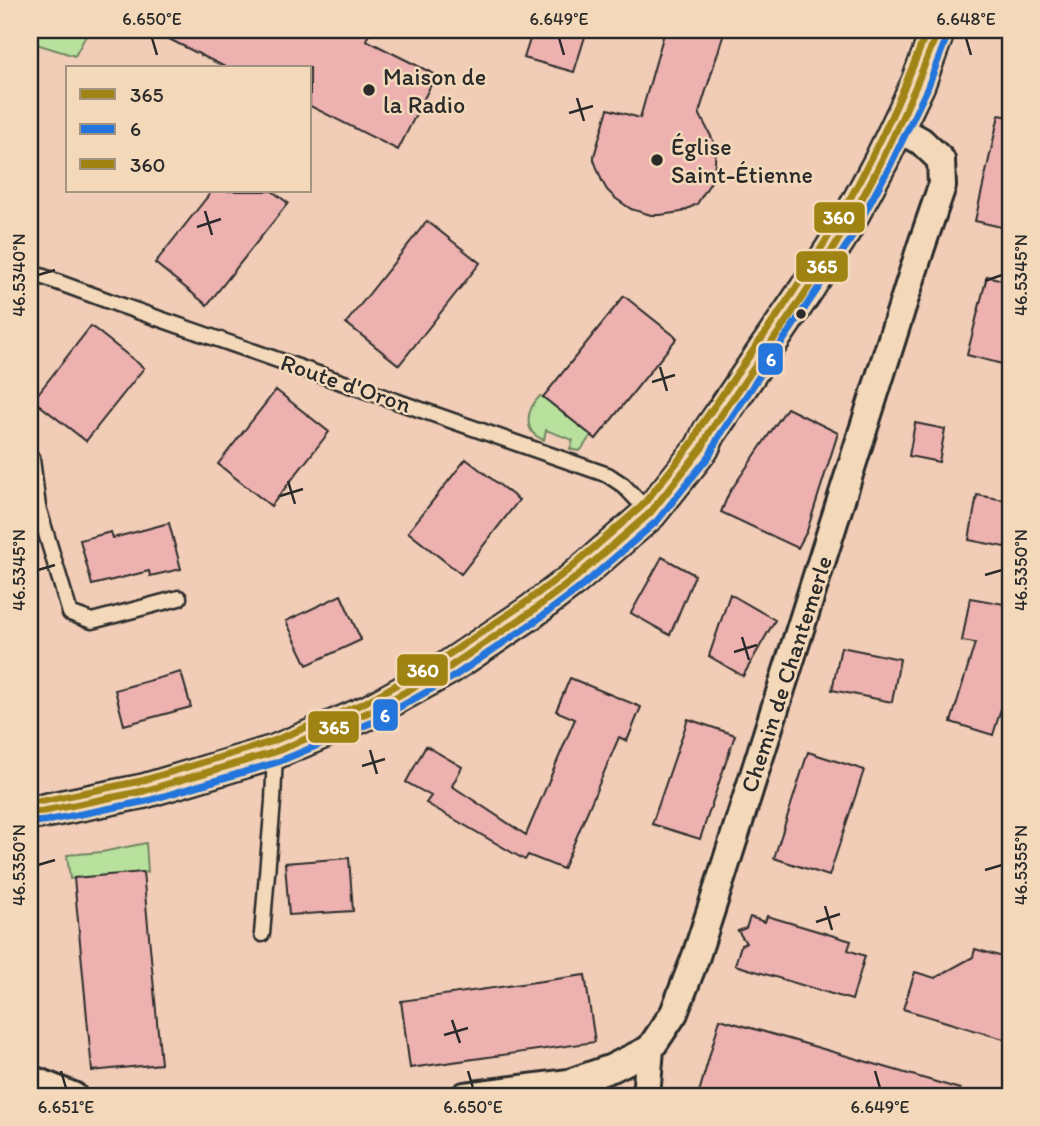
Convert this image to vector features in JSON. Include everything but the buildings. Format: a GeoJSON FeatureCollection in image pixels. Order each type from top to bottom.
{"type":"FeatureCollection","features":[{"type":"Feature","properties":{"kind":"street"},"geometry":{"type":"LineString","coordinates":[[30,812],[144,790],[275,752],[369,712],[448,667],[531,612],[574,579],[650,513],[702,448],[709,433],[840,237],[918,84],[938,30]]}},
{"type":"Feature","properties":{"kind":"street","name":"Chemin de Chantemerle"},"geometry":{"type":"LineString","coordinates":[[650,1049],[674,1013],[696,956],[942,186],[941,160],[921,141],[897,128]]}},
{"type":"Feature","properties":{"kind":"street"},"geometry":{"type":"LineString","coordinates":[[465,1096],[569,1083],[611,1068],[650,1049]]}},
{"type":"Feature","properties":{"kind":"street"},"geometry":{"type":"LineString","coordinates":[[646,1096],[650,1049]]}},
{"type":"Feature","properties":{"kind":"street"},"geometry":{"type":"LineString","coordinates":[[30,1080],[73,1096]]}},
{"type":"Feature","properties":{"kind":"lane","name":"Route d'Oron"},"geometry":{"type":"LineString","coordinates":[[30,272],[608,475],[623,485],[650,513]]}},
{"type":"Feature","properties":{"kind":"lane"},"geometry":{"type":"LineString","coordinates":[[30,456],[38,507],[70,613],[92,621],[179,598]]}},
{"type":"Feature","properties":{"kind":"lane"},"geometry":{"type":"LineString","coordinates":[[262,934],[275,752]]}},
{"type":"Feature","properties":{"kind":"green space"},"geometry":{"type":"Polygon","coordinates":[[[30,30],[89,30],[75,56],[30,42],[30,30]]]}},
{"type":"Feature","properties":{"kind":"green space"},"geometry":{"type":"Polygon","coordinates":[[[540,396],[591,435],[581,450],[570,449],[573,440],[546,430],[544,440],[532,432],[529,414],[540,396]]]}},
{"type":"Feature","properties":{"kind":"green space"},"geometry":{"type":"Polygon","coordinates":[[[146,843],[148,872],[70,879],[67,855],[102,852],[146,843]]]}},
{"type":"Feature","properties":{"kind":"transit line","name":"360"},"geometry":{"type":"LineString","coordinates":[[30,801],[43,801],[141,781],[271,742],[364,703],[442,659],[567,571],[642,506],[693,442],[700,427],[784,306],[831,232],[871,158],[927,30]]}},
{"type":"Feature","properties":{"kind":"transit line","name":"365"},"geometry":{"type":"LineString","coordinates":[[30,812],[144,791],[275,752],[369,712],[448,668],[531,612],[574,579],[650,513],[702,448],[709,433],[793,312],[825,262],[881,162],[917,84],[938,30]]}},
{"type":"Feature","properties":{"kind":"transit line","name":"6"},"geometry":{"type":"LineString","coordinates":[[31,822],[147,801],[278,762],[373,722],[453,677],[581,587],[657,521],[710,455],[718,438],[849,242],[927,89],[948,34]]}},
{"type":"Feature","properties":{"kind":"place","name":"Maison de la Radio"},"geometry":{"type":"Point","coordinates":[369,90]}},
{"type":"Feature","properties":{"kind":"place","name":"Église Saint-Étienne"},"geometry":{"type":"Point","coordinates":[657,160]}}]}
